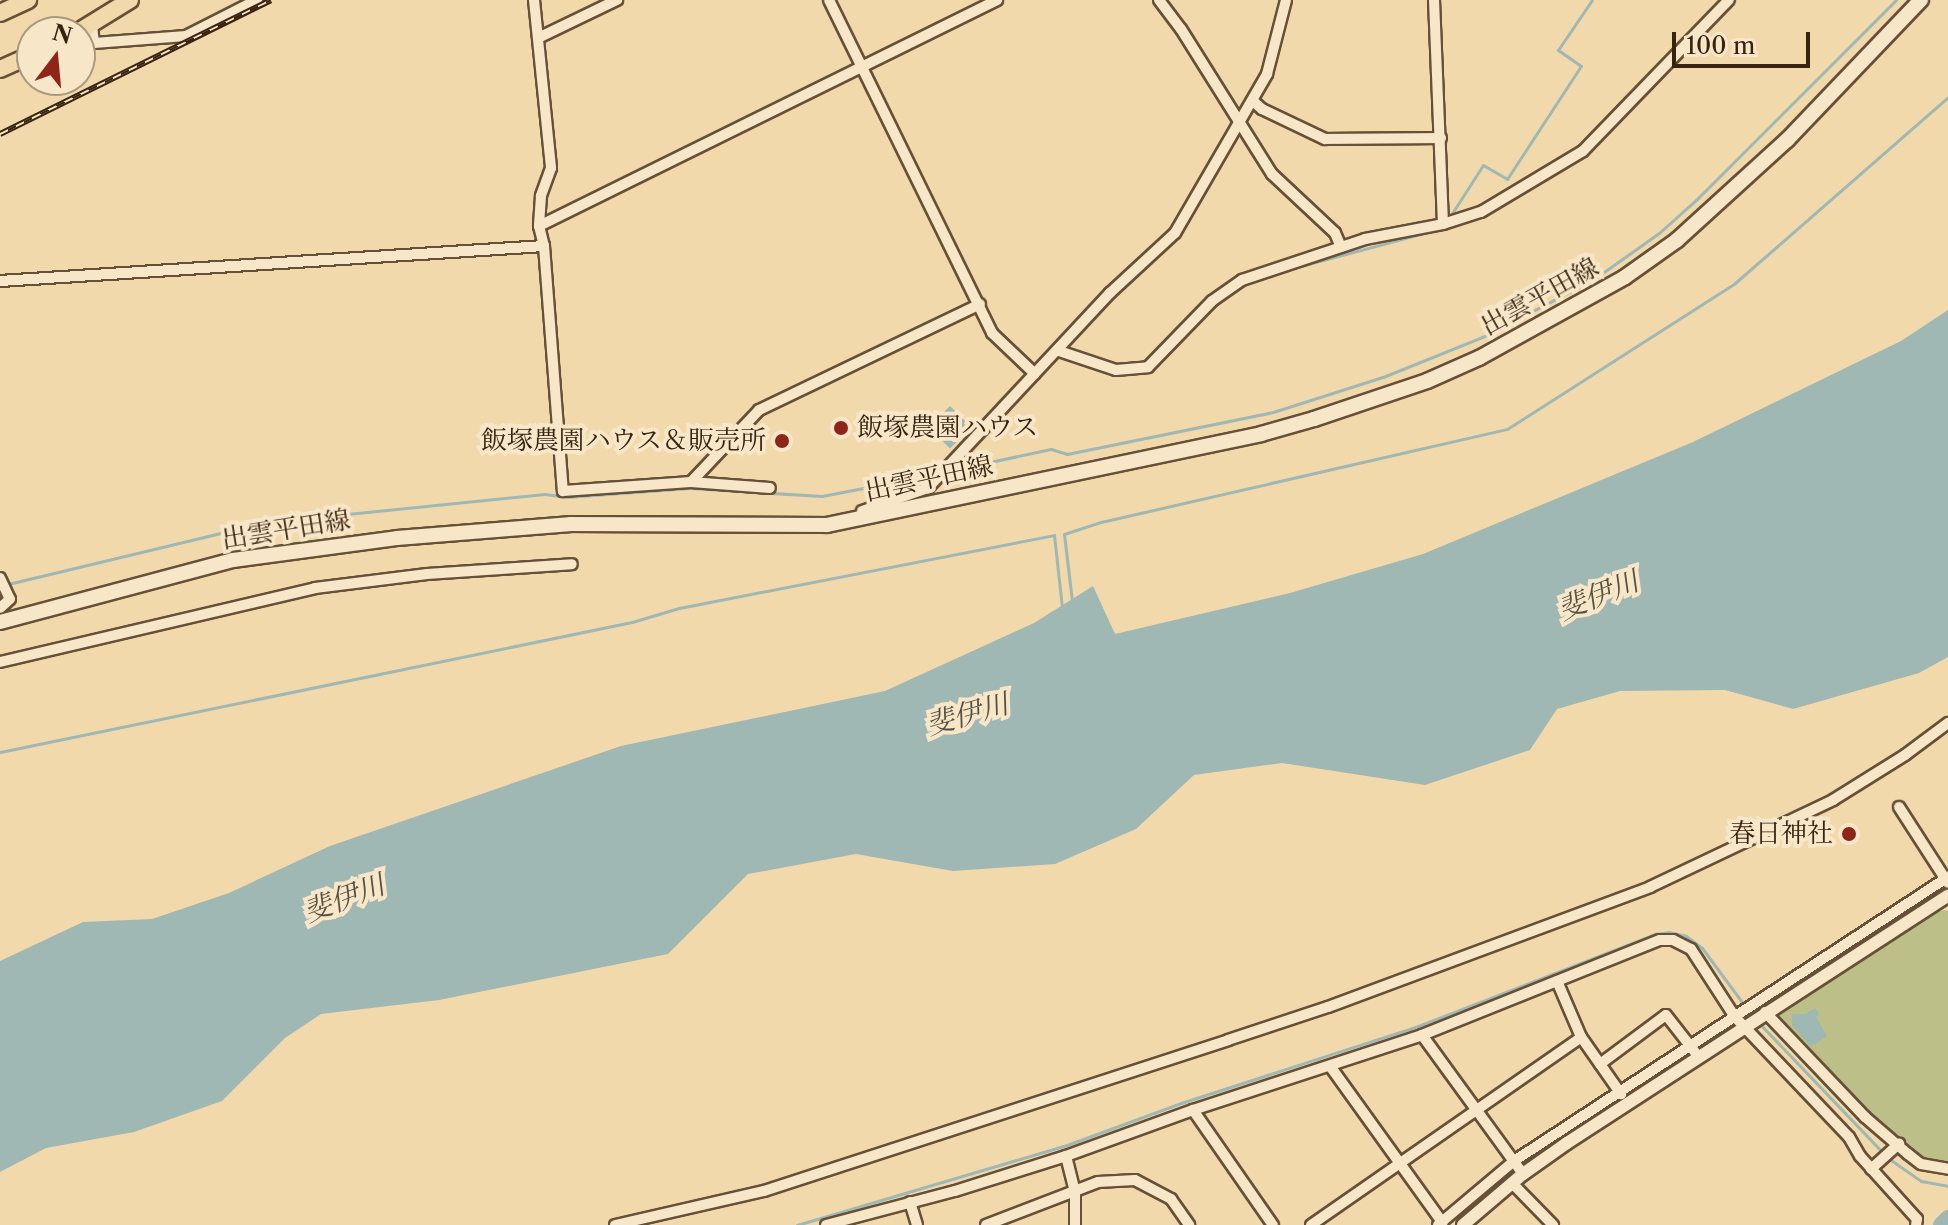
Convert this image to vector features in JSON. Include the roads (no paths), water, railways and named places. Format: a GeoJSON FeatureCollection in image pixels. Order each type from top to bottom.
{"type":"FeatureCollection","features":[{"type":"Feature","properties":{"kind":"highway"},"geometry":{"type":"LineString","coordinates":[[0,13],[28,0]]}},
{"type":"Feature","properties":{"kind":"highway"},"geometry":{"type":"LineString","coordinates":[[96,21],[130,0]]}},
{"type":"Feature","properties":{"kind":"main road","name":"出雲平田線"},"geometry":{"type":"LineString","coordinates":[[0,622],[233,560],[397,538],[571,524],[827,525],[1261,434],[1427,381],[1559,317],[1625,277],[1677,240],[1787,140],[1921,0]]}},
{"type":"Feature","properties":{"kind":"street"},"geometry":{"type":"LineString","coordinates":[[96,43],[186,36],[257,0]]}},
{"type":"Feature","properties":{"kind":"street"},"geometry":{"type":"LineString","coordinates":[[534,0],[551,168],[541,196],[539,226],[544,246],[563,491],[691,482],[770,488]]}},
{"type":"Feature","properties":{"kind":"street"},"geometry":{"type":"LineString","coordinates":[[538,38],[617,0]]}},
{"type":"Feature","properties":{"kind":"street"},"geometry":{"type":"LineString","coordinates":[[829,0],[992,333],[1035,374]]}},
{"type":"Feature","properties":{"kind":"street"},"geometry":{"type":"LineString","coordinates":[[539,226],[997,0]]}},
{"type":"Feature","properties":{"kind":"street"},"geometry":{"type":"LineString","coordinates":[[1159,0],[1272,174],[1335,233],[1341,247]]}},
{"type":"Feature","properties":{"kind":"street"},"geometry":{"type":"LineString","coordinates":[[827,525],[928,488],[1110,293],[1175,233],[1267,74],[1286,0]]}},
{"type":"Feature","properties":{"kind":"street"},"geometry":{"type":"LineString","coordinates":[[1434,0],[1443,224]]}},
{"type":"Feature","properties":{"kind":"street"},"geometry":{"type":"LineString","coordinates":[[1059,351],[1116,370],[1148,367],[1212,301],[1242,280],[1341,247],[1443,224],[1481,212],[1583,151],[1729,0]]}},
{"type":"Feature","properties":{"kind":"street"},"geometry":{"type":"LineString","coordinates":[[1253,101],[1262,109],[1325,139],[1441,138]]}},
{"type":"Feature","properties":{"kind":"street"},"geometry":{"type":"LineString","coordinates":[[0,281],[544,246]]}},
{"type":"Feature","properties":{"kind":"street"},"geometry":{"type":"LineString","coordinates":[[691,482],[759,410],[980,304]]}},
{"type":"Feature","properties":{"kind":"street"},"geometry":{"type":"LineString","coordinates":[[0,662],[315,588],[427,574],[572,564]]}},
{"type":"Feature","properties":{"kind":"street"},"geometry":{"type":"LineString","coordinates":[[0,578],[10,599],[0,608]]}},
{"type":"Feature","properties":{"kind":"street"},"geometry":{"type":"LineString","coordinates":[[615,1225],[764,1191],[1228,1040],[1328,1007],[1650,887],[1833,800],[1905,755],[1948,723]]}},
{"type":"Feature","properties":{"kind":"street"},"geometry":{"type":"LineString","coordinates":[[1740,1022],[1765,1012],[1895,910],[1947,880],[1899,807]]}},
{"type":"Feature","properties":{"kind":"street"},"geometry":{"type":"LineString","coordinates":[[1330,1066],[1441,1224],[1514,1161],[1619,1091],[1694,1051],[1819,971],[1948,896]]}},
{"type":"Feature","properties":{"kind":"street"},"geometry":{"type":"LineString","coordinates":[[1895,910],[1904,923]]}},
{"type":"Feature","properties":{"kind":"street"},"geometry":{"type":"LineString","coordinates":[[826,1225],[1066,1156],[1193,1110],[1422,1035],[1660,940],[1673,940],[1691,949],[1740,1022],[1849,1137],[1917,1219],[1916,1225]]}},
{"type":"Feature","properties":{"kind":"street"},"geometry":{"type":"LineString","coordinates":[[1557,981],[1581,1037],[1627,1104]]}},
{"type":"Feature","properties":{"kind":"street"},"geometry":{"type":"LineString","coordinates":[[1765,1012],[1871,1123],[1921,1164],[1948,1169]]}},
{"type":"Feature","properties":{"kind":"street"},"geometry":{"type":"LineString","coordinates":[[1600,1064],[1666,1015],[1694,1051]]}},
{"type":"Feature","properties":{"kind":"street"},"geometry":{"type":"LineString","coordinates":[[1422,1035],[1523,1174]]}},
{"type":"Feature","properties":{"kind":"street"},"geometry":{"type":"LineString","coordinates":[[1311,1225],[1581,1037]]}},
{"type":"Feature","properties":{"kind":"street"},"geometry":{"type":"LineString","coordinates":[[1463,1225],[1523,1174],[1627,1104],[1694,1051]]}},
{"type":"Feature","properties":{"kind":"street"},"geometry":{"type":"LineString","coordinates":[[1193,1110],[1273,1225]]}},
{"type":"Feature","properties":{"kind":"street"},"geometry":{"type":"LineString","coordinates":[[1874,1167],[1898,1145]]}},
{"type":"Feature","properties":{"kind":"street"},"geometry":{"type":"LineString","coordinates":[[1066,1156],[1075,1192],[1075,1225]]}},
{"type":"Feature","properties":{"kind":"street"},"geometry":{"type":"LineString","coordinates":[[986,1225],[1098,1182],[1135,1180],[1171,1199],[1189,1225]]}},
{"type":"Feature","properties":{"kind":"street"},"geometry":{"type":"LineString","coordinates":[[1512,1183],[1553,1225]]}},
{"type":"Feature","properties":{"kind":"street"},"geometry":{"type":"LineString","coordinates":[[910,1202],[917,1225]]}},
{"type":"Feature","properties":{"kind":"water","name":"斐伊川"},"geometry":{"type":"Polygon","coordinates":[[[1948,310],[1948,657],[1919,673],[1793,709],[1725,690],[1620,691],[1557,709],[1530,750],[1425,785],[1282,763],[1194,775],[1136,829],[1055,864],[953,871],[856,854],[748,874],[668,954],[439,1000],[321,1014],[285,1038],[222,1101],[134,1132],[46,1148],[0,1172],[0,961],[83,922],[152,919],[229,893],[330,846],[621,746],[885,691],[1034,623],[1093,586],[1115,634],[1290,593],[1423,554],[1693,442],[1901,341],[1948,310]]]}},
{"type":"Feature","properties":{"kind":"water"},"geometry":{"type":"Polygon","coordinates":[[[950,406],[971,427],[950,448],[929,427],[950,406]]]}},
{"type":"Feature","properties":{"kind":"water"},"geometry":{"type":"Polygon","coordinates":[[[1815,1008],[1819,1014],[1816,1017],[1827,1036],[1811,1047],[1792,1025],[1792,1014],[1805,1014],[1815,1008]]]}},
{"type":"Feature","properties":{"kind":"waterway"},"geometry":{"type":"LineString","coordinates":[[1449,218],[1483,165],[1507,179],[1581,66],[1558,50],[1592,0]]}},
{"type":"Feature","properties":{"kind":"waterway"},"geometry":{"type":"LineString","coordinates":[[948,471],[1051,449],[1067,454],[1273,412],[1383,377],[1487,335],[1594,279],[1659,233],[1896,0]]}},
{"type":"Feature","properties":{"kind":"waterway"},"geometry":{"type":"LineString","coordinates":[[1072,601],[1064,534],[1101,522],[1507,429],[1735,283],[1948,97]]}},
{"type":"Feature","properties":{"kind":"waterway"},"geometry":{"type":"LineString","coordinates":[[1293,268],[1443,228]]}},
{"type":"Feature","properties":{"kind":"waterway"},"geometry":{"type":"LineString","coordinates":[[8,584],[225,532],[308,518],[545,494],[567,497],[690,488],[822,496],[936,474]]}},
{"type":"Feature","properties":{"kind":"waterway"},"geometry":{"type":"LineString","coordinates":[[0,752],[632,622],[679,608],[1054,535],[1062,607]]}},
{"type":"Feature","properties":{"kind":"waterway"},"geometry":{"type":"LineString","coordinates":[[797,1225],[1064,1146],[1181,1103],[1418,1026],[1655,934],[1669,932],[1686,936],[1702,948],[1753,1017]]}},
{"type":"Feature","properties":{"kind":"waterway"},"geometry":{"type":"LineString","coordinates":[[1697,1047],[1817,968]]}},
{"type":"Feature","properties":{"kind":"waterway"},"geometry":{"type":"LineString","coordinates":[[1758,1022],[1883,1153]]}},
{"type":"Feature","properties":{"kind":"waterway"},"geometry":{"type":"LineString","coordinates":[[1888,1158],[1921,1181],[1948,1186]]}},
{"type":"Feature","properties":{"kind":"waterway"},"geometry":{"type":"LineString","coordinates":[[1941,1225],[1948,1218]]}},
{"type":"Feature","properties":{"kind":"railway"},"geometry":{"type":"LineString","coordinates":[[0,134],[271,0]]}},
{"type":"Feature","properties":{"kind":"place","name":"飯塚農園ハウス"},"geometry":{"type":"Point","coordinates":[841,428]}},
{"type":"Feature","properties":{"kind":"place","name":"飯塚農園ハウス＆販売所"},"geometry":{"type":"Point","coordinates":[782,441]}},
{"type":"Feature","properties":{"kind":"place","name":"春日神社"},"geometry":{"type":"Point","coordinates":[1849,834]}}]}
